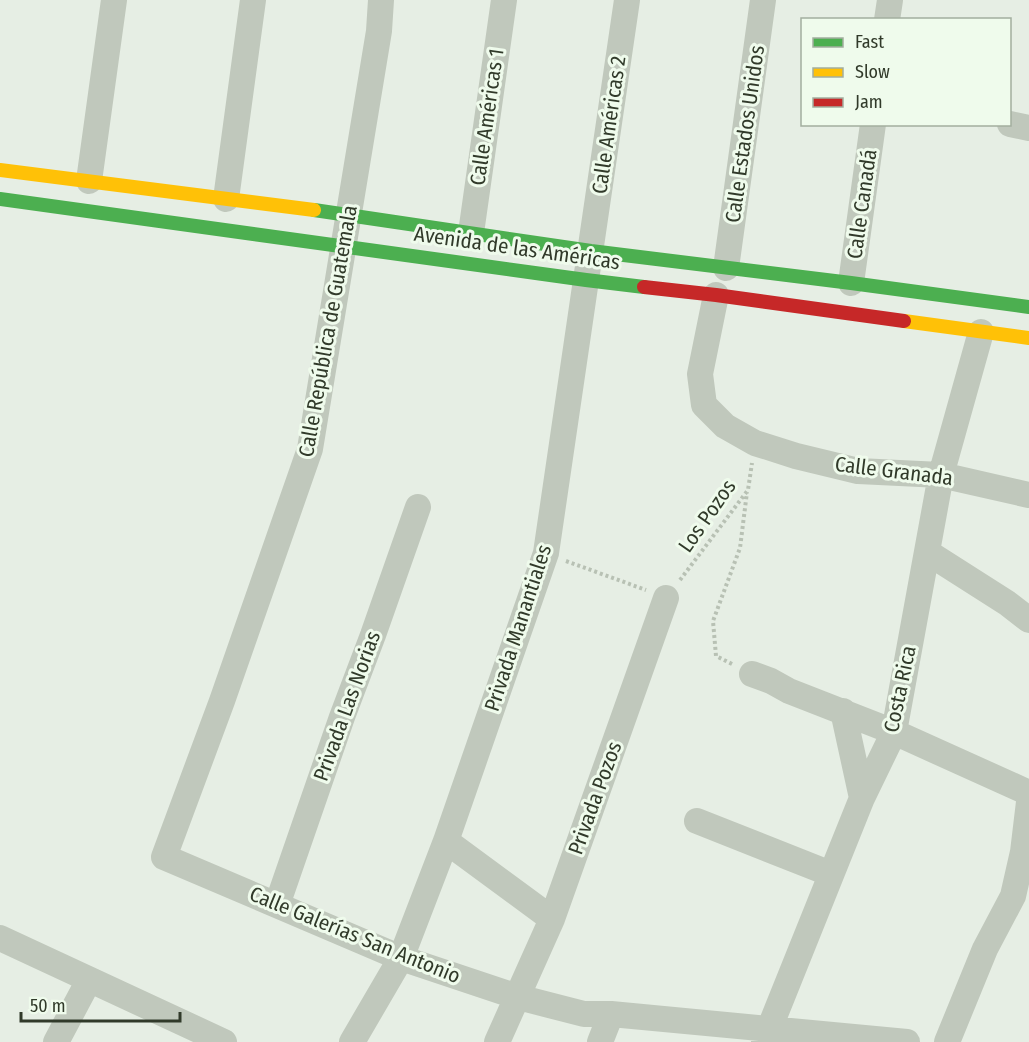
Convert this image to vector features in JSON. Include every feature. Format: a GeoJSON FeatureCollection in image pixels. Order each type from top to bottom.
{"type":"FeatureCollection","features":[{"type":"Feature","properties":{"kind":"street"},"geometry":{"type":"LineString","coordinates":[[89,182],[114,0]]}},
{"type":"Feature","properties":{"kind":"street"},"geometry":{"type":"LineString","coordinates":[[225,199],[253,0]]}},
{"type":"Feature","properties":{"kind":"street","name":"Calle República de Guatemala"},"geometry":{"type":"LineString","coordinates":[[164,857],[222,701],[310,449],[379,31],[381,0]]}},
{"type":"Feature","properties":{"kind":"street","name":"Calle Américas 1"},"geometry":{"type":"LineString","coordinates":[[471,233],[504,0]]}},
{"type":"Feature","properties":{"kind":"street","name":"Calle Américas 2"},"geometry":{"type":"LineString","coordinates":[[591,251],[627,0]]}},
{"type":"Feature","properties":{"kind":"street","name":"Calle Estados Unidos"},"geometry":{"type":"LineString","coordinates":[[726,268],[763,0]]}},
{"type":"Feature","properties":{"kind":"street"},"geometry":{"type":"LineString","coordinates":[[887,18],[890,0]]}},
{"type":"Feature","properties":{"kind":"street"},"geometry":{"type":"LineString","coordinates":[[1011,124],[1029,128]]}},
{"type":"Feature","properties":{"kind":"street","name":"Calle Canadá"},"geometry":{"type":"LineString","coordinates":[[851,283],[873,126]]}},
{"type":"Feature","properties":{"kind":"street","name":"Avenida de las Américas"},"geometry":{"type":"LineString","coordinates":[[0,170],[349,214],[591,251],[1029,307]]}},
{"type":"Feature","properties":{"kind":"street","name":"Avenida de las Américas"},"geometry":{"type":"LineString","coordinates":[[0,199],[586,280],[716,295],[1029,338]]}},
{"type":"Feature","properties":{"kind":"street","name":"Privada Manantiales"},"geometry":{"type":"LineString","coordinates":[[352,1042],[401,958],[446,841],[546,553],[591,251]]}},
{"type":"Feature","properties":{"kind":"street","name":"Calle Granada"},"geometry":{"type":"LineString","coordinates":[[716,295],[700,374],[704,405],[725,426],[755,443],[858,471],[941,475],[1029,495]]}},
{"type":"Feature","properties":{"kind":"street","name":"Costa Rica"},"geometry":{"type":"LineString","coordinates":[[766,1036],[862,798],[894,732],[941,475],[981,332]]}},
{"type":"Feature","properties":{"kind":"street","name":"Privada Las Norias"},"geometry":{"type":"LineString","coordinates":[[277,905],[418,507]]}},
{"type":"Feature","properties":{"kind":"street"},"geometry":{"type":"LineString","coordinates":[[927,552],[1007,603],[1029,620]]}},
{"type":"Feature","properties":{"kind":"street","name":"Privada Pozos"},"geometry":{"type":"LineString","coordinates":[[497,1042],[552,919],[666,598]]}},
{"type":"Feature","properties":{"kind":"street"},"geometry":{"type":"LineString","coordinates":[[752,674],[894,732],[1029,793]]}},
{"type":"Feature","properties":{"kind":"street"},"geometry":{"type":"LineString","coordinates":[[843,711],[862,798]]}},
{"type":"Feature","properties":{"kind":"street"},"geometry":{"type":"LineString","coordinates":[[947,1042],[985,949],[1013,896],[1023,852],[1029,802]]}},
{"type":"Feature","properties":{"kind":"street"},"geometry":{"type":"LineString","coordinates":[[697,821],[831,874]]}},
{"type":"Feature","properties":{"kind":"street"},"geometry":{"type":"LineString","coordinates":[[446,841],[552,919]]}},
{"type":"Feature","properties":{"kind":"street","name":"Calle Galerías San Antonio"},"geometry":{"type":"LineString","coordinates":[[164,857],[401,958],[518,997],[584,1014],[611,1014],[766,1036],[907,1042]]}},
{"type":"Feature","properties":{"kind":"street"},"geometry":{"type":"LineString","coordinates":[[0,939],[210,1039]]}},
{"type":"Feature","properties":{"kind":"street"},"geometry":{"type":"LineString","coordinates":[[56,1042],[89,980]]}},
{"type":"Feature","properties":{"kind":"street"},"geometry":{"type":"LineString","coordinates":[[600,1042],[611,1014]]}},
{"type":"Feature","properties":{"kind":"path","name":"Los Pozos"},"geometry":{"type":"LineString","coordinates":[[666,598],[748,490],[755,443]]}},
{"type":"Feature","properties":{"kind":"path"},"geometry":{"type":"LineString","coordinates":[[748,490],[741,548],[713,621],[716,656],[752,674]]}},
{"type":"Feature","properties":{"kind":"path"},"geometry":{"type":"LineString","coordinates":[[546,553],[666,598]]}},
{"type":"Feature","properties":{"kind":"traffic: fast"},"geometry":{"type":"LineString","coordinates":[[0,199],[644,287]]}},
{"type":"Feature","properties":{"kind":"traffic: fast"},"geometry":{"type":"LineString","coordinates":[[314,210],[591,251],[1029,307]]}},
{"type":"Feature","properties":{"kind":"traffic: slow"},"geometry":{"type":"LineString","coordinates":[[0,170],[314,210]]}},
{"type":"Feature","properties":{"kind":"traffic: slow"},"geometry":{"type":"LineString","coordinates":[[904,321],[1029,338]]}},
{"type":"Feature","properties":{"kind":"traffic: jam"},"geometry":{"type":"LineString","coordinates":[[644,287],[904,321]]}}]}
